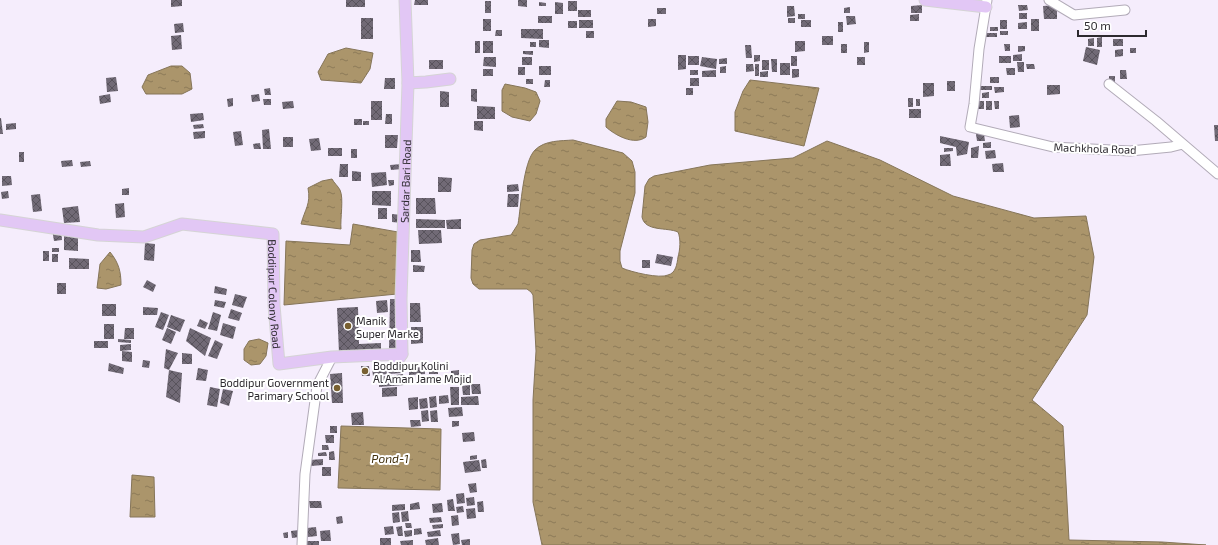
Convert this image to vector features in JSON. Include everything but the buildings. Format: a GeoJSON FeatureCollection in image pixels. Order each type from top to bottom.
{"type":"FeatureCollection","features":[{"type":"Feature","properties":{"kind":"main road","name":"Sardar Bari Road"},"geometry":{"type":"LineString","coordinates":[[399,358],[408,83],[405,0]]}},
{"type":"Feature","properties":{"kind":"main road"},"geometry":{"type":"LineString","coordinates":[[925,0],[986,4]]}},
{"type":"Feature","properties":{"kind":"main road"},"geometry":{"type":"LineString","coordinates":[[408,83],[450,79]]}},
{"type":"Feature","properties":{"kind":"main road","name":"Boddipur Colony Road"},"geometry":{"type":"LineString","coordinates":[[0,220],[98,235],[144,237],[182,224],[273,234],[274,305],[279,364],[332,357],[399,358]]}},
{"type":"Feature","properties":{"kind":"street"},"geometry":{"type":"LineString","coordinates":[[1049,0],[1074,15],[1125,10]]}},
{"type":"Feature","properties":{"kind":"street","name":"Machkhola Road"},"geometry":{"type":"LineString","coordinates":[[986,4],[979,48],[974,104],[970,127],[1053,147],[1130,151],[1171,147],[1183,144]]}},
{"type":"Feature","properties":{"kind":"street"},"geometry":{"type":"LineString","coordinates":[[1109,84],[1218,174]]}},
{"type":"Feature","properties":{"kind":"street"},"geometry":{"type":"LineString","coordinates":[[302,545],[305,474],[316,386],[332,357]]}},
{"type":"Feature","properties":{"kind":"water"},"geometry":{"type":"Polygon","coordinates":[[[346,48],[373,53],[370,69],[361,83],[321,80],[318,72],[328,54],[346,48]]]}},
{"type":"Feature","properties":{"kind":"water"},"geometry":{"type":"Polygon","coordinates":[[[171,66],[182,66],[190,73],[192,89],[182,94],[146,94],[142,87],[148,75],[171,66]]]}},
{"type":"Feature","properties":{"kind":"water"},"geometry":{"type":"Polygon","coordinates":[[[750,80],[819,88],[804,146],[735,131],[735,112],[743,91],[750,80]]]}},
{"type":"Feature","properties":{"kind":"water"},"geometry":{"type":"Polygon","coordinates":[[[505,84],[536,92],[540,101],[536,114],[530,121],[512,117],[502,111],[502,90],[505,84]]]}},
{"type":"Feature","properties":{"kind":"water"},"geometry":{"type":"Polygon","coordinates":[[[617,101],[631,102],[646,107],[648,122],[646,137],[630,140],[619,136],[606,127],[606,119],[617,101]]]}},
{"type":"Feature","properties":{"kind":"water"},"geometry":{"type":"Polygon","coordinates":[[[573,140],[623,153],[632,161],[635,172],[635,193],[620,251],[620,261],[622,268],[652,276],[664,276],[673,272],[676,268],[680,241],[678,232],[652,227],[644,222],[642,217],[645,186],[649,179],[654,176],[710,165],[793,158],[827,141],[880,160],[953,196],[1034,218],[1086,216],[1094,257],[1087,315],[1032,400],[1063,426],[1069,540],[1162,542],[1206,545],[542,545],[533,502],[533,400],[536,351],[533,295],[527,289],[479,289],[473,284],[471,278],[472,250],[474,244],[480,240],[511,235],[518,224],[525,174],[531,156],[535,150],[543,144],[573,140]]]}},
{"type":"Feature","properties":{"kind":"water"},"geometry":{"type":"Polygon","coordinates":[[[332,179],[341,194],[341,229],[301,224],[309,198],[308,188],[322,181],[332,179]]]}},
{"type":"Feature","properties":{"kind":"water"},"geometry":{"type":"Polygon","coordinates":[[[353,224],[398,232],[397,294],[284,305],[286,241],[350,245],[353,224]]]}},
{"type":"Feature","properties":{"kind":"water"},"geometry":{"type":"Polygon","coordinates":[[[110,252],[116,260],[119,268],[121,285],[106,289],[97,288],[100,264],[110,252]]]}},
{"type":"Feature","properties":{"kind":"water"},"geometry":{"type":"Polygon","coordinates":[[[259,339],[268,343],[266,356],[260,364],[251,365],[244,360],[244,349],[249,341],[259,339]]]}},
{"type":"Feature","properties":{"kind":"water","name":"Pond-1"},"geometry":{"type":"Polygon","coordinates":[[[341,426],[441,429],[440,490],[338,488],[341,426]]]}},
{"type":"Feature","properties":{"kind":"water"},"geometry":{"type":"Polygon","coordinates":[[[132,475],[154,477],[155,517],[130,517],[132,475]]]}},
{"type":"Feature","properties":{"kind":"place","name":"Manik Super Marke"},"geometry":{"type":"Point","coordinates":[348,326]}},
{"type":"Feature","properties":{"kind":"place","name":"Boddipur Kolini Al Aman Jame Mojid"},"geometry":{"type":"Point","coordinates":[365,371]}},
{"type":"Feature","properties":{"kind":"place","name":"Boddipur Government Parimary School"},"geometry":{"type":"Point","coordinates":[337,388]}}]}
